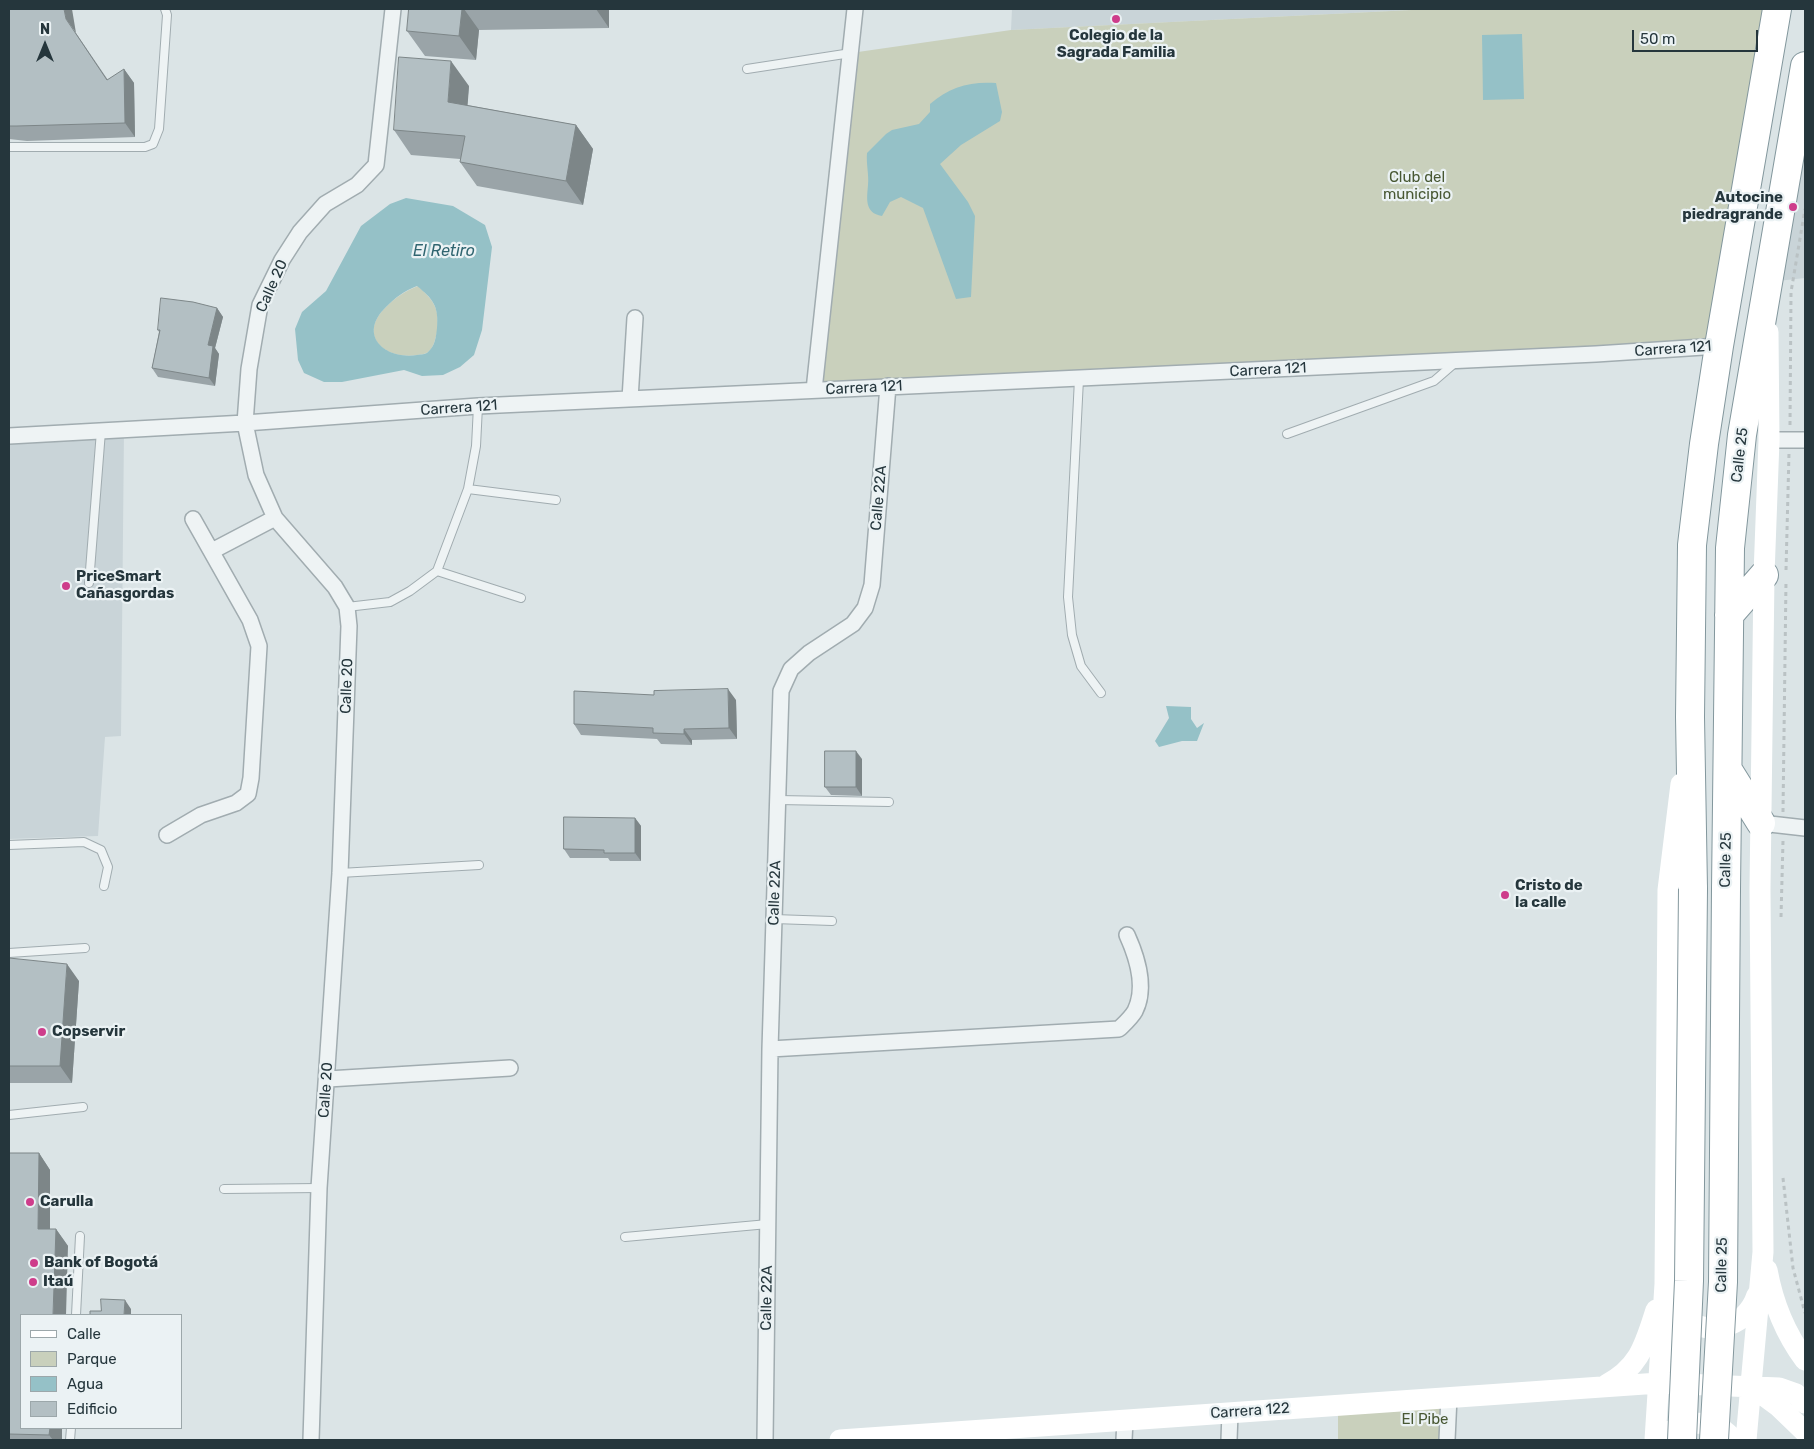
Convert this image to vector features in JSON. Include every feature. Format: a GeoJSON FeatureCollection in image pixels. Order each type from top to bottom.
{"type":"FeatureCollection","features":[{"type":"Feature","properties":{"kind":"highway"},"geometry":{"type":"LineString","coordinates":[[1682,1440],[1690,1281],[1693,889],[1690,717],[1692,545],[1704,444],[1719,346],[1777,9]]}},
{"type":"Feature","properties":{"kind":"highway","name":"Calle 25"},"geometry":{"type":"LineString","coordinates":[[1714,1440],[1723,1282],[1730,548],[1742,435],[1768,282],[1797,137],[1805,66]]}},
{"type":"Feature","properties":{"kind":"highway"},"geometry":{"type":"LineString","coordinates":[[1729,615],[1764,575]]}},
{"type":"Feature","properties":{"kind":"highway"},"geometry":{"type":"LineString","coordinates":[[1728,770],[1772,825]]}},
{"type":"Feature","properties":{"kind":"main road","name":"Calle 25"},"geometry":{"type":"LineString","coordinates":[[1746,1440],[1763,1252],[1772,825],[1764,575],[1780,440],[1768,282]]}},
{"type":"Feature","properties":{"kind":"main road"},"geometry":{"type":"LineString","coordinates":[[1655,1440],[1665,1284],[1668,890],[1690,717]]}},
{"type":"Feature","properties":{"kind":"main road"},"geometry":{"type":"LineString","coordinates":[[1763,1252],[1771,1292],[1783,1324],[1805,1360]]}},
{"type":"Feature","properties":{"kind":"main road"},"geometry":{"type":"LineString","coordinates":[[1665,1284],[1669,1301],[1679,1315],[1693,1325],[1710,1329],[1728,1326],[1743,1318],[1754,1304],[1759,1288]]}},
{"type":"Feature","properties":{"kind":"main road"},"geometry":{"type":"LineString","coordinates":[[1603,1386],[1620,1378],[1637,1360],[1665,1284]]}},
{"type":"Feature","properties":{"kind":"main road","name":"Carrera 122"},"geometry":{"type":"LineString","coordinates":[[840,1440],[1125,1430],[1230,1413],[1659,1383],[1779,1388],[1796,1394],[1805,1403]]}},
{"type":"Feature","properties":{"kind":"main road"},"geometry":{"type":"LineString","coordinates":[[1751,1386],[1778,1406],[1805,1432]]}},
{"type":"Feature","properties":{"kind":"main road"},"geometry":{"type":"LineString","coordinates":[[1661,1440],[1672,1430],[1687,1424],[1703,1423],[1718,1428],[1733,1440]]}},
{"type":"Feature","properties":{"kind":"street","name":"Calle 20"},"geometry":{"type":"LineString","coordinates":[[311,1440],[319,1188],[328,1079],[340,872],[349,626],[347,607],[335,587],[275,518],[256,475],[245,423],[249,369],[260,306],[282,260],[300,232],[325,204],[357,186],[376,164],[393,9]]}},
{"type":"Feature","properties":{"kind":"street"},"geometry":{"type":"LineString","coordinates":[[814,390],[855,9]]}},
{"type":"Feature","properties":{"kind":"street"},"geometry":{"type":"LineString","coordinates":[[630,399],[635,318]]}},
{"type":"Feature","properties":{"kind":"street","name":"Carrera 121"},"geometry":{"type":"LineString","coordinates":[[9,436],[245,423],[478,406],[1457,361],[1719,346]]}},
{"type":"Feature","properties":{"kind":"street","name":"Calle 22A"},"geometry":{"type":"LineString","coordinates":[[765,1440],[770,1050],[781,691],[791,669],[809,653],[853,624],[866,608],[872,585],[888,386]]}},
{"type":"Feature","properties":{"kind":"street"},"geometry":{"type":"LineString","coordinates":[[1780,440],[1805,440]]}},
{"type":"Feature","properties":{"kind":"street"},"geometry":{"type":"LineString","coordinates":[[212,551],[275,518]]}},
{"type":"Feature","properties":{"kind":"street"},"geometry":{"type":"LineString","coordinates":[[167,835],[201,815],[236,803],[248,794],[251,778],[259,646],[250,620],[194,519]]}},
{"type":"Feature","properties":{"kind":"street"},"geometry":{"type":"LineString","coordinates":[[1772,825],[1805,828]]}},
{"type":"Feature","properties":{"kind":"street"},"geometry":{"type":"LineString","coordinates":[[770,1050],[1119,1029],[1135,1011],[1140,989],[1139,962],[1127,935]]}},
{"type":"Feature","properties":{"kind":"street"},"geometry":{"type":"LineString","coordinates":[[328,1079],[510,1068]]}},
{"type":"Feature","properties":{"kind":"street"},"geometry":{"type":"LineString","coordinates":[[1447,1440],[1449,1397]]}},
{"type":"Feature","properties":{"kind":"street"},"geometry":{"type":"LineString","coordinates":[[1229,1440],[1230,1413]]}},
{"type":"Feature","properties":{"kind":"lane"},"geometry":{"type":"LineString","coordinates":[[9,146],[145,147],[153,144],[159,129],[166,9]]}},
{"type":"Feature","properties":{"kind":"lane"},"geometry":{"type":"LineString","coordinates":[[747,69],[851,53]]}},
{"type":"Feature","properties":{"kind":"lane"},"geometry":{"type":"LineString","coordinates":[[1287,434],[1434,380],[1457,361]]}},
{"type":"Feature","properties":{"kind":"lane"},"geometry":{"type":"LineString","coordinates":[[1079,379],[1068,596],[1072,635],[1082,666],[1101,693]]}},
{"type":"Feature","properties":{"kind":"lane"},"geometry":{"type":"LineString","coordinates":[[347,607],[390,602],[410,591],[437,571],[468,489],[476,446],[478,406]]}},
{"type":"Feature","properties":{"kind":"lane"},"geometry":{"type":"LineString","coordinates":[[89,583],[101,431]]}},
{"type":"Feature","properties":{"kind":"lane"},"geometry":{"type":"LineString","coordinates":[[468,489],[556,500]]}},
{"type":"Feature","properties":{"kind":"lane"},"geometry":{"type":"LineString","coordinates":[[437,571],[521,598]]}},
{"type":"Feature","properties":{"kind":"lane"},"geometry":{"type":"LineString","coordinates":[[778,800],[889,802]]}},
{"type":"Feature","properties":{"kind":"lane"},"geometry":{"type":"LineString","coordinates":[[9,845],[84,842],[101,850],[108,867],[104,886]]}},
{"type":"Feature","properties":{"kind":"lane"},"geometry":{"type":"LineString","coordinates":[[340,872],[479,865]]}},
{"type":"Feature","properties":{"kind":"lane"},"geometry":{"type":"LineString","coordinates":[[774,919],[832,921]]}},
{"type":"Feature","properties":{"kind":"lane"},"geometry":{"type":"LineString","coordinates":[[9,953],[85,948]]}},
{"type":"Feature","properties":{"kind":"lane"},"geometry":{"type":"LineString","coordinates":[[9,1115],[83,1108]]}},
{"type":"Feature","properties":{"kind":"lane"},"geometry":{"type":"LineString","coordinates":[[224,1189],[319,1188]]}},
{"type":"Feature","properties":{"kind":"lane"},"geometry":{"type":"LineString","coordinates":[[625,1237],[768,1224]]}},
{"type":"Feature","properties":{"kind":"lane"},"geometry":{"type":"LineString","coordinates":[[76,1314],[80,1236]]}},
{"type":"Feature","properties":{"kind":"path"},"geometry":{"type":"LineString","coordinates":[[1781,926],[1772,825],[1780,440],[1791,292],[1805,209]]}},
{"type":"Feature","properties":{"kind":"path"},"geometry":{"type":"LineString","coordinates":[[1782,1173],[1793,1268],[1805,1313]]}},
{"type":"Feature","properties":{"kind":"shaded area","name":"Colegio de la Sagrada Familia"},"geometry":{"type":"Polygon","coordinates":[[[1012,9],[1431,9],[1011,30],[1012,9]]]}},
{"type":"Feature","properties":{"kind":"shaded area","name":"Autocine piedragrande"},"geometry":{"type":"Polygon","coordinates":[[[1805,66],[1805,278],[1768,282],[1805,66]]]}},
{"type":"Feature","properties":{"kind":"shaded area","name":"PriceSmart Cañasgordas"},"geometry":{"type":"Polygon","coordinates":[[[124,430],[121,736],[105,737],[98,836],[9,839],[9,436],[124,430]]]}},
{"type":"Feature","properties":{"kind":"green space","name":"Club del municipio"},"geometry":{"type":"Polygon","coordinates":[[[1431,9],[1777,9],[1719,346],[814,390],[851,53],[1011,30],[1431,9]]]}},
{"type":"Feature","properties":{"kind":"green space"},"geometry":{"type":"Polygon","coordinates":[[[418,286],[432,301],[437,311],[438,324],[434,343],[430,350],[424,354],[405,356],[394,354],[378,343],[374,336],[374,327],[378,317],[390,303],[405,292],[418,286]]]}},
{"type":"Feature","properties":{"kind":"green space","name":"El Pibe"},"geometry":{"type":"Polygon","coordinates":[[[1449,1397],[1447,1440],[1338,1440],[1338,1405],[1449,1397]]]}},
{"type":"Feature","properties":{"kind":"water"},"geometry":{"type":"Polygon","coordinates":[[[1522,34],[1524,99],[1483,100],[1482,35],[1522,34]]]}},
{"type":"Feature","properties":{"kind":"water"},"geometry":{"type":"Polygon","coordinates":[[[996,83],[1002,112],[1000,121],[961,145],[940,164],[968,202],[975,216],[971,297],[956,299],[923,208],[901,197],[890,202],[882,216],[872,212],[869,208],[867,200],[867,153],[892,130],[919,124],[930,112],[930,104],[945,93],[969,84],[996,83]]]}},
{"type":"Feature","properties":{"kind":"water","name":"El Retiro"},"geometry":{"type":"Polygon","coordinates":[[[406,198],[453,206],[485,225],[492,247],[482,330],[474,355],[460,367],[443,375],[422,376],[404,370],[342,382],[324,382],[304,373],[298,360],[295,329],[302,312],[326,291],[361,226],[390,204],[406,198]],[[417,286],[404,292],[390,303],[378,317],[374,327],[375,336],[385,349],[405,356],[427,353],[432,347],[436,335],[437,314],[431,299],[417,286]]]}},
{"type":"Feature","properties":{"kind":"water"},"geometry":{"type":"Polygon","coordinates":[[[1166,706],[1191,707],[1191,719],[1197,728],[1204,723],[1197,741],[1182,741],[1159,747],[1155,741],[1169,718],[1166,706]]]}},
{"type":"Feature","properties":{"kind":"building"},"geometry":{"type":"Polygon","coordinates":[[[9,9],[64,9],[66,19],[107,80],[124,69],[125,123],[9,126],[9,9]]]}},
{"type":"Feature","properties":{"kind":"building"},"geometry":{"type":"Polygon","coordinates":[[[409,9],[462,9],[459,36],[407,31],[409,9]]]}},
{"type":"Feature","properties":{"kind":"building"},"geometry":{"type":"Polygon","coordinates":[[[399,57],[451,61],[448,102],[576,125],[566,181],[460,162],[465,136],[394,130],[399,57]]]}},
{"type":"Feature","properties":{"kind":"building"},"geometry":{"type":"Polygon","coordinates":[[[161,298],[193,302],[217,308],[208,345],[213,346],[209,378],[152,368],[160,330],[158,330],[161,298]]]}},
{"type":"Feature","properties":{"kind":"building"},"geometry":{"type":"Polygon","coordinates":[[[728,689],[729,728],[684,729],[684,734],[653,733],[653,728],[574,724],[574,691],[654,695],[654,691],[728,689]]]}},
{"type":"Feature","properties":{"kind":"building"},"geometry":{"type":"Polygon","coordinates":[[[825,751],[856,751],[856,787],[825,787],[825,751]]]}},
{"type":"Feature","properties":{"kind":"building"},"geometry":{"type":"Polygon","coordinates":[[[564,817],[635,818],[635,853],[604,853],[604,850],[564,849],[564,817]]]}},
{"type":"Feature","properties":{"kind":"building","name":"Copservir"},"geometry":{"type":"Polygon","coordinates":[[[9,958],[67,964],[60,1066],[9,1066],[9,958]]]}},
{"type":"Feature","properties":{"kind":"building"},"geometry":{"type":"Polygon","coordinates":[[[9,1153],[39,1153],[38,1229],[56,1229],[53,1314],[20,1314],[20,1429],[50,1429],[49,1435],[9,1434],[9,1153]]]}},
{"type":"Feature","properties":{"kind":"building"},"geometry":{"type":"Polygon","coordinates":[[[101,1299],[125,1300],[124,1314],[90,1314],[90,1311],[101,1311],[101,1299]]]}},
{"type":"Feature","properties":{"kind":"place","name":"Colegio de la Sagrada Familia"},"geometry":{"type":"Point","coordinates":[1116,19]}},
{"type":"Feature","properties":{"kind":"place","name":"Autocine piedragrande"},"geometry":{"type":"Point","coordinates":[1793,207]}},
{"type":"Feature","properties":{"kind":"place","name":"PriceSmart Cañasgordas"},"geometry":{"type":"Point","coordinates":[66,586]}},
{"type":"Feature","properties":{"kind":"place","name":"Cristo de la calle"},"geometry":{"type":"Point","coordinates":[1505,895]}},
{"type":"Feature","properties":{"kind":"place","name":"Copservir"},"geometry":{"type":"Point","coordinates":[42,1032]}},
{"type":"Feature","properties":{"kind":"place","name":"Carulla"},"geometry":{"type":"Point","coordinates":[30,1202]}},
{"type":"Feature","properties":{"kind":"place","name":"Bank of Bogotá"},"geometry":{"type":"Point","coordinates":[34,1263]}},
{"type":"Feature","properties":{"kind":"place","name":"Itaú"},"geometry":{"type":"Point","coordinates":[33,1282]}}]}
